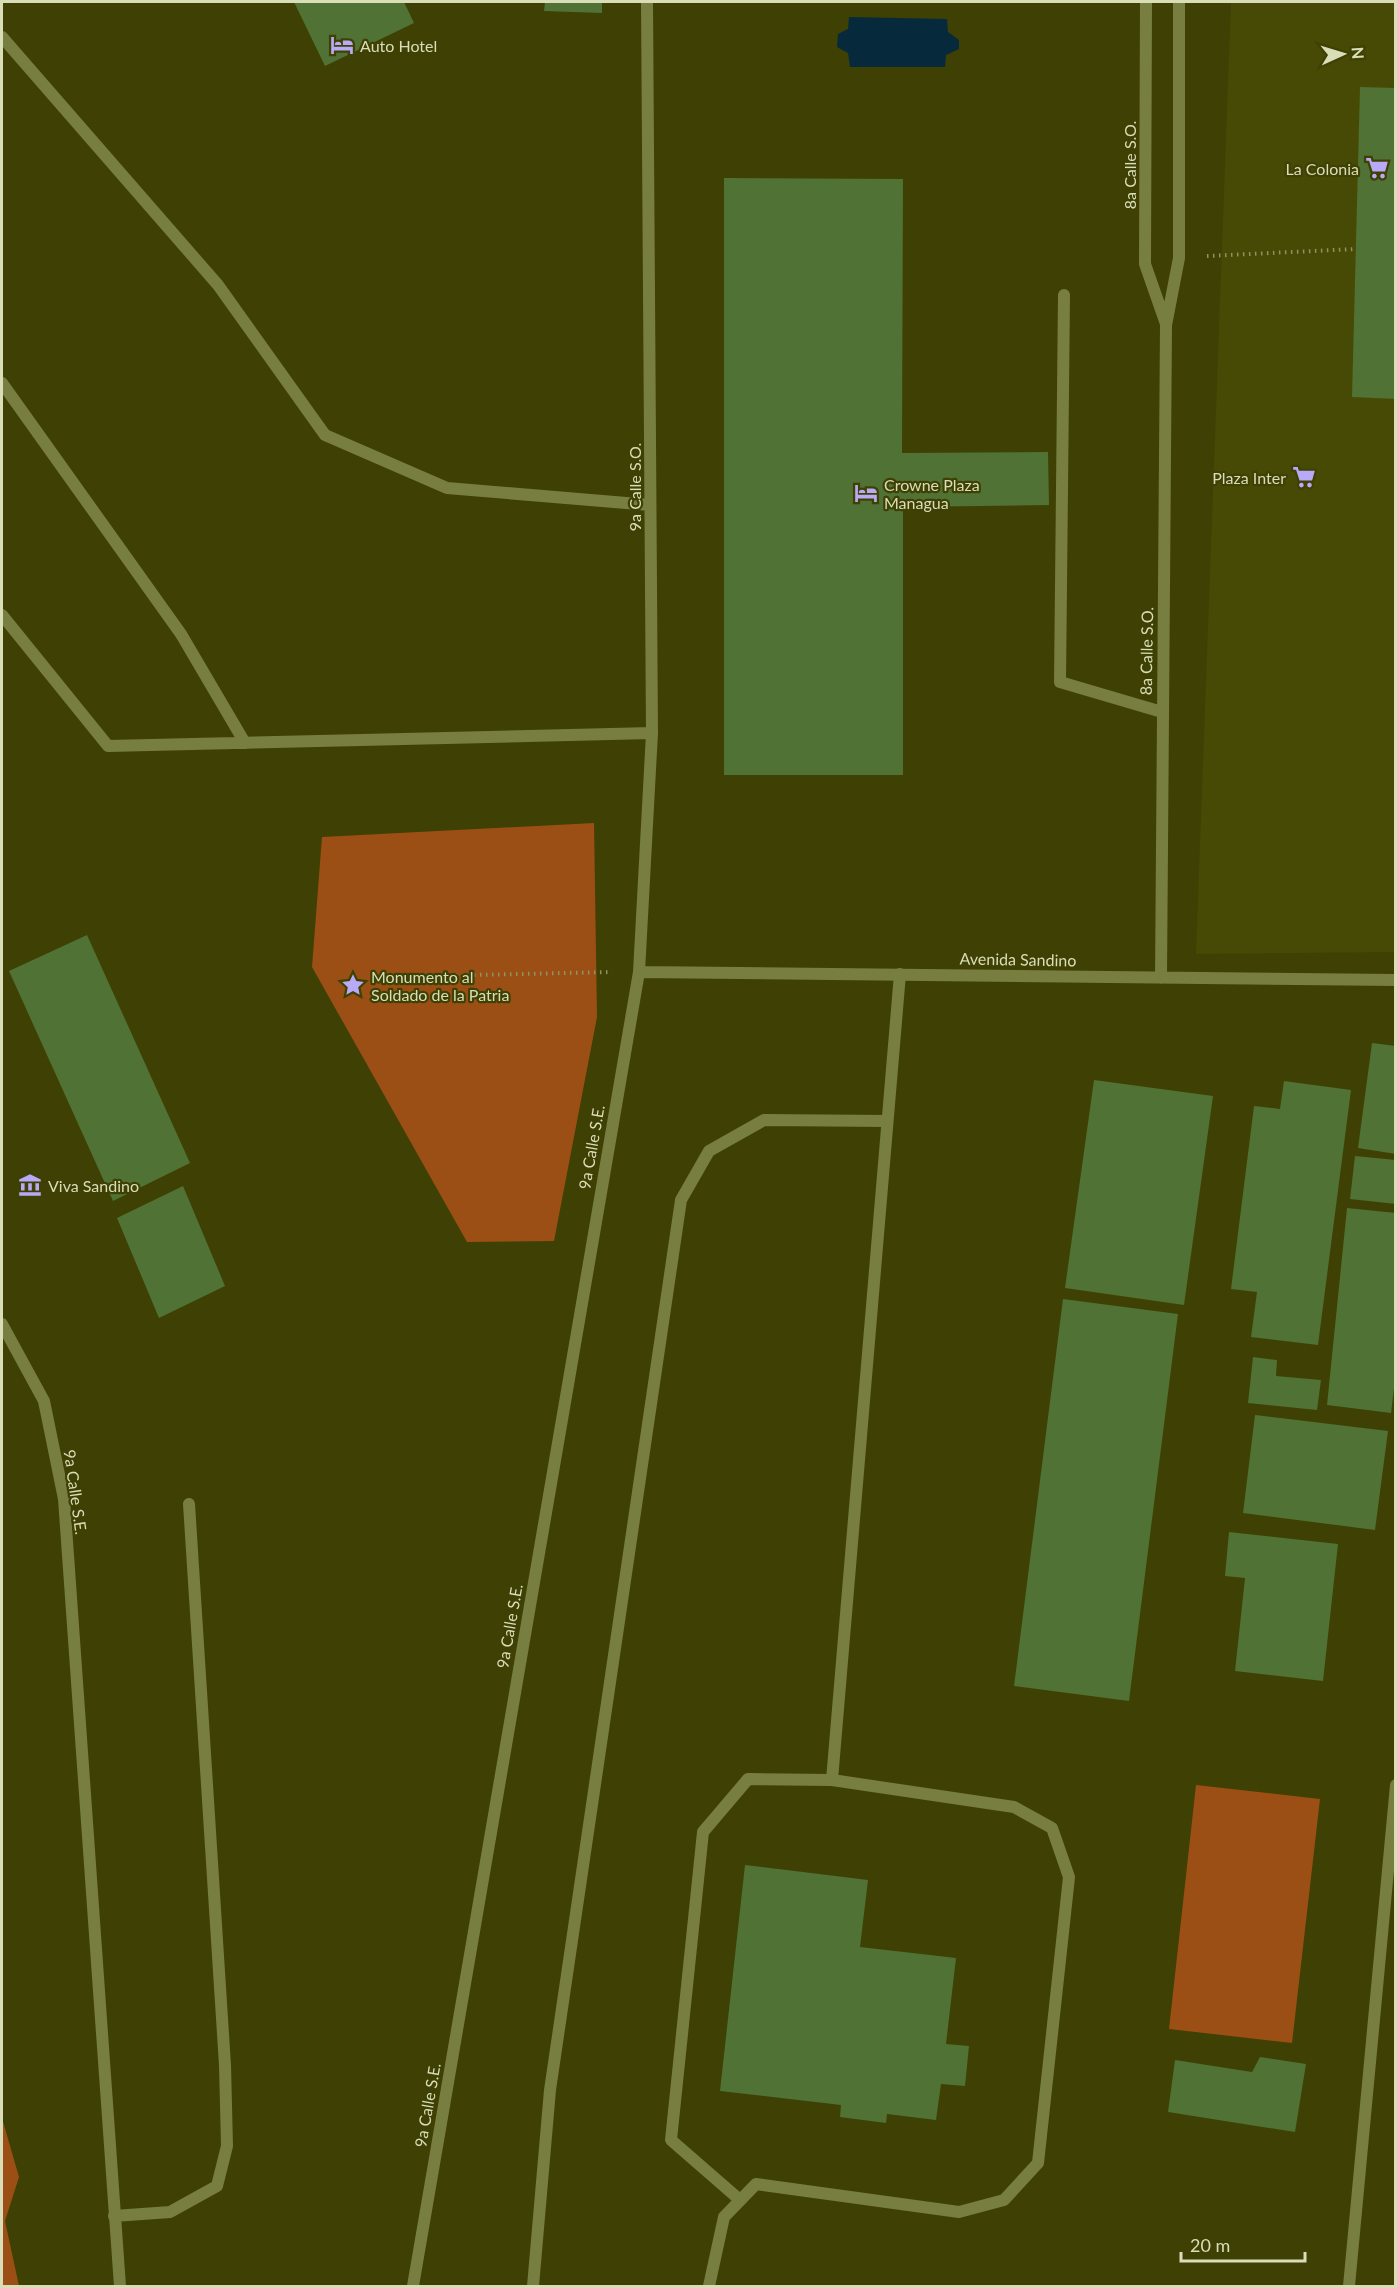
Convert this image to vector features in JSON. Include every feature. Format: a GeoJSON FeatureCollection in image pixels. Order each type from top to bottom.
{"type":"FeatureCollection","features":[{"type":"Feature","properties":{"kind":"street","name":"9a Calle S.O."},"geometry":{"type":"LineString","coordinates":[[639,972],[652,734],[647,2]]}},
{"type":"Feature","properties":{"kind":"street","name":"8a Calle S.O."},"geometry":{"type":"LineString","coordinates":[[1146,2],[1145,264],[1166,325]]}},
{"type":"Feature","properties":{"kind":"street","name":"8a Calle S.O."},"geometry":{"type":"LineString","coordinates":[[1161,978],[1166,325],[1179,258],[1179,3]]}},
{"type":"Feature","properties":{"kind":"street"},"geometry":{"type":"LineString","coordinates":[[2,36],[218,285],[325,435],[447,488],[650,504]]}},
{"type":"Feature","properties":{"kind":"street"},"geometry":{"type":"LineString","coordinates":[[1064,295],[1060,682],[1162,712]]}},
{"type":"Feature","properties":{"kind":"street"},"geometry":{"type":"LineString","coordinates":[[2,383],[181,634],[245,743]]}},
{"type":"Feature","properties":{"kind":"street"},"geometry":{"type":"LineString","coordinates":[[2,615],[108,746],[652,734]]}},
{"type":"Feature","properties":{"kind":"street","name":"Avenida Sandino"},"geometry":{"type":"LineString","coordinates":[[639,972],[1395,980]]}},
{"type":"Feature","properties":{"kind":"street","name":"9a Calle S.E."},"geometry":{"type":"LineString","coordinates":[[413,2286],[639,972]]}},
{"type":"Feature","properties":{"kind":"street"},"geometry":{"type":"LineString","coordinates":[[832,1780],[900,975]]}},
{"type":"Feature","properties":{"kind":"street"},"geometry":{"type":"LineString","coordinates":[[533,2286],[550,2090],[681,1200],[709,1151],[764,1120],[887,1121]]}},
{"type":"Feature","properties":{"kind":"street","name":"9a Calle S.E."},"geometry":{"type":"LineString","coordinates":[[2,1324],[44,1401],[64,1499],[120,2286]]}},
{"type":"Feature","properties":{"kind":"street"},"geometry":{"type":"LineString","coordinates":[[114,2216],[170,2212],[217,2186],[227,2146],[225,2066],[189,1504]]}},
{"type":"Feature","properties":{"kind":"street"},"geometry":{"type":"LineString","coordinates":[[709,2286],[724,2217],[756,2184],[960,2212],[1004,2200],[1038,2163],[1069,1877],[1053,1828],[1014,1807],[832,1780],[748,1779],[703,1832],[671,2140],[740,2200]]}},
{"type":"Feature","properties":{"kind":"street"},"geometry":{"type":"LineString","coordinates":[[1349,2286],[1395,1785]]}},
{"type":"Feature","properties":{"kind":"path"},"geometry":{"type":"LineString","coordinates":[[1179,258],[1356,249]]}},
{"type":"Feature","properties":{"kind":"path"},"geometry":{"type":"LineString","coordinates":[[378,977],[584,973]]}},
{"type":"Feature","properties":{"kind":"shaded area","name":"Plaza Inter"},"geometry":{"type":"Polygon","coordinates":[[[1231,2],[1395,2],[1395,952],[1196,954],[1231,2]]]}},
{"type":"Feature","properties":{"kind":"shaded area"},"geometry":{"type":"Polygon","coordinates":[[[594,823],[597,1017],[554,1241],[467,1242],[312,967],[322,837],[594,823]]]}},
{"type":"Feature","properties":{"kind":"shaded area"},"geometry":{"type":"Polygon","coordinates":[[[1196,1785],[1320,1799],[1292,2043],[1169,2029],[1196,1785]]]}},
{"type":"Feature","properties":{"kind":"shaded area"},"geometry":{"type":"Polygon","coordinates":[[[2,2118],[19,2177],[5,2221],[19,2286],[2,2286],[2,2118]]]}},
{"type":"Feature","properties":{"kind":"water"},"geometry":{"type":"Polygon","coordinates":[[[849,17],[947,19],[948,32],[959,40],[959,49],[946,55],[945,67],[850,67],[848,53],[837,47],[838,34],[848,29],[849,17]]]}},
{"type":"Feature","properties":{"kind":"building","name":"Auto Hotel"},"geometry":{"type":"Polygon","coordinates":[[[294,2],[404,2],[414,23],[325,66],[294,2]]]}},
{"type":"Feature","properties":{"kind":"building"},"geometry":{"type":"Polygon","coordinates":[[[545,2],[602,2],[602,13],[544,11],[545,2]]]}},
{"type":"Feature","properties":{"kind":"building","name":"La Colonia"},"geometry":{"type":"Polygon","coordinates":[[[1360,87],[1396,88],[1396,399],[1352,397],[1360,87]]]}},
{"type":"Feature","properties":{"kind":"building","name":"Crowne Plaza Managua"},"geometry":{"type":"Polygon","coordinates":[[[724,178],[903,179],[902,453],[1048,452],[1049,505],[903,507],[903,775],[724,775],[724,178]]]}},
{"type":"Feature","properties":{"kind":"building"},"geometry":{"type":"Polygon","coordinates":[[[87,935],[190,1163],[113,1201],[9,971],[87,935]]]}},
{"type":"Feature","properties":{"kind":"building"},"geometry":{"type":"Polygon","coordinates":[[[1372,1043],[1396,1046],[1396,1154],[1358,1148],[1372,1043]]]}},
{"type":"Feature","properties":{"kind":"building"},"geometry":{"type":"Polygon","coordinates":[[[1094,1080],[1213,1096],[1184,1305],[1065,1288],[1094,1080]]]}},
{"type":"Feature","properties":{"kind":"building"},"geometry":{"type":"Polygon","coordinates":[[[1284,1081],[1351,1090],[1318,1345],[1251,1337],[1257,1292],[1231,1289],[1254,1106],[1280,1109],[1284,1081]]]}},
{"type":"Feature","properties":{"kind":"building"},"geometry":{"type":"Polygon","coordinates":[[[1355,1156],[1396,1160],[1396,1204],[1350,1199],[1355,1156]]]}},
{"type":"Feature","properties":{"kind":"building"},"geometry":{"type":"Polygon","coordinates":[[[183,1186],[225,1286],[159,1318],[117,1218],[183,1186]]]}},
{"type":"Feature","properties":{"kind":"building"},"geometry":{"type":"Polygon","coordinates":[[[1347,1208],[1396,1213],[1396,1372],[1391,1413],[1327,1405],[1347,1208]]]}},
{"type":"Feature","properties":{"kind":"building"},"geometry":{"type":"Polygon","coordinates":[[[1063,1299],[1178,1314],[1129,1701],[1014,1686],[1063,1299]]]}},
{"type":"Feature","properties":{"kind":"building"},"geometry":{"type":"Polygon","coordinates":[[[1253,1357],[1277,1360],[1276,1376],[1321,1380],[1317,1410],[1248,1403],[1253,1357]]]}},
{"type":"Feature","properties":{"kind":"building"},"geometry":{"type":"Polygon","coordinates":[[[1255,1415],[1388,1431],[1375,1530],[1243,1513],[1255,1415]]]}},
{"type":"Feature","properties":{"kind":"building"},"geometry":{"type":"Polygon","coordinates":[[[1229,1532],[1338,1544],[1323,1681],[1235,1671],[1245,1578],[1225,1576],[1229,1532]]]}},
{"type":"Feature","properties":{"kind":"building"},"geometry":{"type":"Polygon","coordinates":[[[745,1865],[868,1880],[860,1947],[956,1958],[946,2044],[969,2046],[965,2086],[941,2084],[936,2120],[887,2114],[886,2123],[840,2117],[841,2105],[720,2091],[745,1865]]]}},
{"type":"Feature","properties":{"kind":"building"},"geometry":{"type":"Polygon","coordinates":[[[1260,2057],[1306,2064],[1295,2132],[1168,2112],[1175,2060],[1252,2072],[1260,2057]]]}},
{"type":"Feature","properties":{"kind":"place","name":"Auto Hotel"},"geometry":{"type":"Point","coordinates":[342,45]}},
{"type":"Feature","properties":{"kind":"place","name":"La Colonia"},"geometry":{"type":"Point","coordinates":[1377,168]}},
{"type":"Feature","properties":{"kind":"place","name":"Plaza Inter"},"geometry":{"type":"Point","coordinates":[1304,477]}},
{"type":"Feature","properties":{"kind":"place","name":"Crowne Plaza Managua"},"geometry":{"type":"Point","coordinates":[866,493]}},
{"type":"Feature","properties":{"kind":"place","name":"Monumento al Soldado de la Patria"},"geometry":{"type":"Point","coordinates":[353,985]}},
{"type":"Feature","properties":{"kind":"place","name":"Viva Sandino"},"geometry":{"type":"Point","coordinates":[30,1185]}}]}
